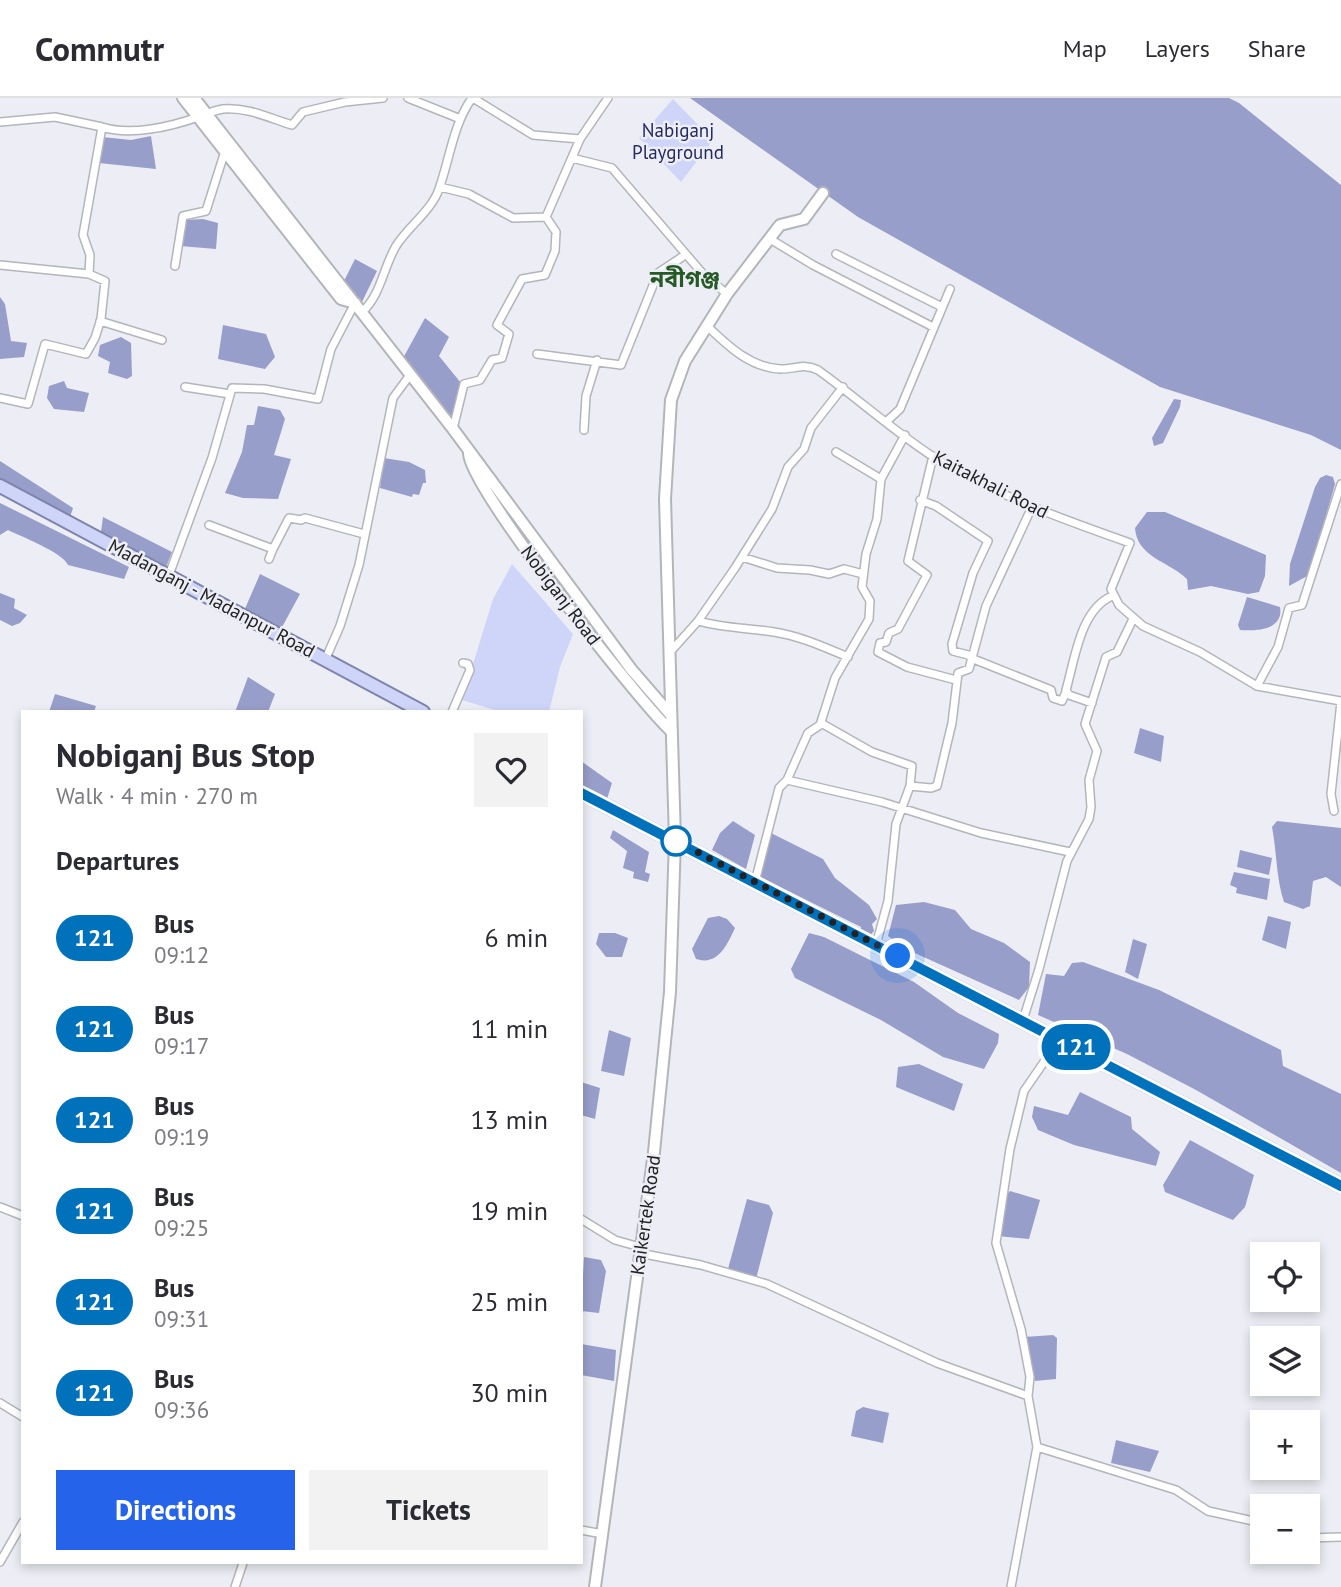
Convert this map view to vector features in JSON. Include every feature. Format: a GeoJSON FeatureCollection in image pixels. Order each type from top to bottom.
{"type":"FeatureCollection","features":[{"type":"Feature","properties":{"kind":"main road","name":"Nobiganj Road"},"geometry":{"type":"LineString","coordinates":[[183,98],[202,115],[359,308],[469,450],[631,669],[670,714]]}},
{"type":"Feature","properties":{"kind":"main road","name":"Nobiganj Road"},"geometry":{"type":"LineString","coordinates":[[194,98],[225,151],[341,299],[359,308]]}},
{"type":"Feature","properties":{"kind":"main road","name":"Kaikertek Road"},"geometry":{"type":"LineString","coordinates":[[595,1587],[604,1535],[666,1045],[675,840],[670,730],[672,650],[665,499],[671,400],[685,360],[727,294],[782,223],[804,219],[823,193]]}},
{"type":"Feature","properties":{"kind":"main road","name":"Nobiganj Road"},"geometry":{"type":"LineString","coordinates":[[469,450],[474,472],[503,517],[642,702],[670,730]]}},
{"type":"Feature","properties":{"kind":"main road","name":"Madanganj - Madanpur Road"},"geometry":{"type":"LineString","coordinates":[[0,486],[170,572],[419,710]]}},
{"type":"Feature","properties":{"kind":"main road"},"geometry":{"type":"LineString","coordinates":[[583,794],[1341,1186]]}},
{"type":"Feature","properties":{"kind":"street"},"geometry":{"type":"LineString","coordinates":[[0,122],[55,117],[116,131],[136,130],[222,109],[241,110],[292,125],[303,112],[345,102],[383,98]]}},
{"type":"Feature","properties":{"kind":"street"},"geometry":{"type":"LineString","coordinates":[[408,98],[458,118]]}},
{"type":"Feature","properties":{"kind":"street"},"geometry":{"type":"LineString","coordinates":[[170,572],[235,386],[318,399],[331,349],[359,308],[373,302],[383,269],[398,243],[440,187],[458,118],[472,98],[533,135],[580,139]]}},
{"type":"Feature","properties":{"kind":"street"},"geometry":{"type":"LineString","coordinates":[[546,217],[580,139],[608,98]]}},
{"type":"Feature","properties":{"kind":"street"},"geometry":{"type":"LineString","coordinates":[[89,274],[90,255],[83,235],[102,127]]}},
{"type":"Feature","properties":{"kind":"street"},"geometry":{"type":"LineString","coordinates":[[175,266],[183,216],[205,211],[225,151]]}},
{"type":"Feature","properties":{"kind":"street"},"geometry":{"type":"LineString","coordinates":[[572,158],[612,168],[660,220],[685,255],[727,294]]}},
{"type":"Feature","properties":{"kind":"street"},"geometry":{"type":"LineString","coordinates":[[440,187],[469,194],[513,218],[546,217]]}},
{"type":"Feature","properties":{"kind":"street"},"geometry":{"type":"LineString","coordinates":[[453,429],[464,384],[480,380],[492,360],[502,358],[509,334],[497,325],[517,284],[522,279],[543,276],[547,272],[555,251],[556,236],[546,217]]}},
{"type":"Feature","properties":{"kind":"street"},"geometry":{"type":"LineString","coordinates":[[770,239],[813,265],[933,327]]}},
{"type":"Feature","properties":{"kind":"street"},"geometry":{"type":"LineString","coordinates":[[835,254],[942,307]]}},
{"type":"Feature","properties":{"kind":"street"},"geometry":{"type":"LineString","coordinates":[[537,354],[621,365],[658,274],[685,255]]}},
{"type":"Feature","properties":{"kind":"street"},"geometry":{"type":"LineString","coordinates":[[0,265],[89,274],[105,281],[100,321],[86,354],[44,344],[28,404],[0,398]]}},
{"type":"Feature","properties":{"kind":"street"},"geometry":{"type":"LineString","coordinates":[[887,421],[900,409],[950,289]]}},
{"type":"Feature","properties":{"kind":"street"},"geometry":{"type":"LineString","coordinates":[[100,321],[162,340]]}},
{"type":"Feature","properties":{"kind":"street","name":"Kaitakhali Road"},"geometry":{"type":"LineString","coordinates":[[706,325],[745,358],[784,369],[806,365],[843,387],[933,456],[1031,509],[1130,543],[1111,589],[1112,596]]}},
{"type":"Feature","properties":{"kind":"street"},"geometry":{"type":"LineString","coordinates":[[584,430],[586,396],[597,360]]}},
{"type":"Feature","properties":{"kind":"street"},"geometry":{"type":"LineString","coordinates":[[326,658],[344,613],[393,398],[410,375]]}},
{"type":"Feature","properties":{"kind":"street"},"geometry":{"type":"LineString","coordinates":[[185,387],[230,394]]}},
{"type":"Feature","properties":{"kind":"street"},"geometry":{"type":"LineString","coordinates":[[672,650],[698,621],[742,557],[772,509],[788,467],[804,449],[811,428],[843,387]]}},
{"type":"Feature","properties":{"kind":"street"},"geometry":{"type":"LineString","coordinates":[[755,882],[779,788],[787,780],[808,733],[821,723],[835,678],[870,617],[870,601],[862,587],[863,574],[877,519],[881,479],[905,435]]}},
{"type":"Feature","properties":{"kind":"street"},"geometry":{"type":"LineString","coordinates":[[836,452],[881,479]]}},
{"type":"Feature","properties":{"kind":"street"},"geometry":{"type":"LineString","coordinates":[[933,456],[920,500],[908,561],[927,575],[898,629],[888,634],[886,642],[879,644],[877,652],[907,667],[956,680]]}},
{"type":"Feature","properties":{"kind":"street"},"geometry":{"type":"LineString","coordinates":[[1257,686],[1278,648],[1289,608],[1302,605],[1341,484]]}},
{"type":"Feature","properties":{"kind":"street"},"geometry":{"type":"LineString","coordinates":[[920,500],[936,506],[987,539],[973,572],[952,644],[953,651],[1051,690],[1053,698],[1062,701],[1087,621],[1097,604],[1112,596],[1133,619],[1153,632],[1200,652],[1257,686],[1341,701],[1331,794],[1334,811]]}},
{"type":"Feature","properties":{"kind":"street"},"geometry":{"type":"LineString","coordinates":[[910,786],[937,786],[952,723],[956,680],[959,672],[967,672],[986,606],[1031,509]]}},
{"type":"Feature","properties":{"kind":"street"},"geometry":{"type":"LineString","coordinates":[[269,559],[289,518],[305,518],[364,534]]}},
{"type":"Feature","properties":{"kind":"street"},"geometry":{"type":"LineString","coordinates":[[209,525],[273,549]]}},
{"type":"Feature","properties":{"kind":"street"},"geometry":{"type":"LineString","coordinates":[[742,557],[777,568],[810,569],[829,574],[844,569],[863,574]]}},
{"type":"Feature","properties":{"kind":"street"},"geometry":{"type":"LineString","coordinates":[[1023,1020],[1070,852],[1086,825],[1091,807],[1089,780],[1097,751],[1085,727],[1106,657],[1117,652],[1133,619]]}},
{"type":"Feature","properties":{"kind":"street"},"geometry":{"type":"LineString","coordinates":[[698,621],[745,631],[778,633],[810,641],[848,657]]}},
{"type":"Feature","properties":{"kind":"street"},"geometry":{"type":"LineString","coordinates":[[453,710],[470,670],[468,664],[463,663]]}},
{"type":"Feature","properties":{"kind":"street"},"geometry":{"type":"LineString","coordinates":[[1066,692],[1092,704]]}},
{"type":"Feature","properties":{"kind":"street"},"geometry":{"type":"LineString","coordinates":[[821,723],[872,752],[912,766],[910,786],[896,824],[888,901],[876,945]]}},
{"type":"Feature","properties":{"kind":"street"},"geometry":{"type":"LineString","coordinates":[[787,780],[902,809],[981,833],[1070,852]]}},
{"type":"Feature","properties":{"kind":"street"},"geometry":{"type":"LineString","coordinates":[[1011,1587],[1037,1447],[1028,1396],[1030,1377],[1021,1329],[996,1243],[1010,1149],[1024,1091],[1044,1062],[1053,1037]]}},
{"type":"Feature","properties":{"kind":"street"},"geometry":{"type":"LineString","coordinates":[[0,1207],[21,1215]]}},
{"type":"Feature","properties":{"kind":"street"},"geometry":{"type":"LineString","coordinates":[[583,1221],[615,1240],[640,1250],[767,1284],[937,1363],[1028,1396]]}},
{"type":"Feature","properties":{"kind":"street"},"geometry":{"type":"LineString","coordinates":[[0,1403],[21,1416]]}},
{"type":"Feature","properties":{"kind":"street"},"geometry":{"type":"LineString","coordinates":[[1037,1447],[1176,1490],[1208,1511],[1250,1520]]}},
{"type":"Feature","properties":{"kind":"street"},"geometry":{"type":"LineString","coordinates":[[0,1562],[21,1525]]}},
{"type":"Feature","properties":{"kind":"street"},"geometry":{"type":"LineString","coordinates":[[583,1530],[604,1535]]}},
{"type":"Feature","properties":{"kind":"street"},"geometry":{"type":"LineString","coordinates":[[1320,1538],[1341,1537]]}},
{"type":"Feature","properties":{"kind":"street"},"geometry":{"type":"LineString","coordinates":[[235,1587],[243,1564]]}},
{"type":"Feature","properties":{"kind":"green space","name":"Nabiganj Playground"},"geometry":{"type":"Polygon","coordinates":[[[673,99],[713,140],[681,182],[639,138],[673,99]]]}},
{"type":"Feature","properties":{"kind":"green space"},"geometry":{"type":"Polygon","coordinates":[[[512,564],[573,634],[560,667],[549,710],[494,710],[462,700],[493,599],[512,564]]]}},
{"type":"Feature","properties":{"kind":"shaded area"},"geometry":{"type":"Polygon","coordinates":[[[690,98],[1229,98],[1239,103],[1341,185],[1341,450],[1311,435],[1160,387],[858,217],[690,98]]]}},
{"type":"Feature","properties":{"kind":"shaded area"},"geometry":{"type":"Polygon","coordinates":[[[151,136],[156,169],[99,163],[102,137],[131,140],[151,136]]]}},
{"type":"Feature","properties":{"kind":"shaded area"},"geometry":{"type":"Polygon","coordinates":[[[203,219],[218,223],[216,249],[180,246],[184,220],[203,219]]]}},
{"type":"Feature","properties":{"kind":"shaded area"},"geometry":{"type":"Polygon","coordinates":[[[355,259],[377,271],[362,302],[344,281],[355,259]]]}},
{"type":"Feature","properties":{"kind":"shaded area"},"geometry":{"type":"Polygon","coordinates":[[[0,297],[5,304],[11,341],[27,343],[24,357],[0,359],[0,297]]]}},
{"type":"Feature","properties":{"kind":"shaded area"},"geometry":{"type":"Polygon","coordinates":[[[425,318],[449,337],[439,356],[461,383],[450,424],[402,360],[425,318]]]}},
{"type":"Feature","properties":{"kind":"shaded area"},"geometry":{"type":"Polygon","coordinates":[[[223,325],[266,334],[275,357],[265,369],[218,359],[223,325]]]}},
{"type":"Feature","properties":{"kind":"shaded area"},"geometry":{"type":"Polygon","coordinates":[[[121,337],[131,343],[132,376],[127,379],[108,373],[110,362],[98,356],[100,345],[121,337]]]}},
{"type":"Feature","properties":{"kind":"shaded area"},"geometry":{"type":"Polygon","coordinates":[[[64,381],[67,388],[89,393],[84,412],[54,409],[47,398],[49,386],[64,381]]]}},
{"type":"Feature","properties":{"kind":"shaded area"},"geometry":{"type":"Polygon","coordinates":[[[1174,399],[1181,400],[1180,407],[1163,443],[1154,446],[1152,438],[1174,399]]]}},
{"type":"Feature","properties":{"kind":"shaded area"},"geometry":{"type":"Polygon","coordinates":[[[258,406],[280,410],[285,419],[274,455],[291,459],[278,499],[243,498],[225,493],[242,452],[247,425],[254,425],[258,406]]]}},
{"type":"Feature","properties":{"kind":"shaded area"},"geometry":{"type":"Polygon","coordinates":[[[384,458],[409,462],[425,470],[426,483],[423,483],[419,495],[413,494],[412,497],[380,488],[384,458]]]}},
{"type":"Feature","properties":{"kind":"shaded area"},"geometry":{"type":"Polygon","coordinates":[[[0,461],[73,508],[70,517],[0,483],[0,461]]]}},
{"type":"Feature","properties":{"kind":"shaded area"},"geometry":{"type":"Polygon","coordinates":[[[1326,475],[1333,477],[1335,484],[1309,575],[1289,586],[1290,564],[1315,487],[1320,478],[1326,475]]]}},
{"type":"Feature","properties":{"kind":"shaded area"},"geometry":{"type":"Polygon","coordinates":[[[0,503],[129,567],[124,579],[68,565],[50,550],[8,530],[0,535],[0,503]]]}},
{"type":"Feature","properties":{"kind":"shaded area"},"geometry":{"type":"Polygon","coordinates":[[[1147,512],[1165,512],[1266,555],[1265,576],[1259,592],[1248,594],[1211,586],[1188,590],[1187,579],[1141,546],[1135,528],[1147,512]]]}},
{"type":"Feature","properties":{"kind":"shaded area"},"geometry":{"type":"Polygon","coordinates":[[[103,517],[172,552],[165,570],[101,532],[103,517]]]}},
{"type":"Feature","properties":{"kind":"shaded area"},"geometry":{"type":"Polygon","coordinates":[[[260,574],[300,594],[281,629],[244,611],[260,574]]]}},
{"type":"Feature","properties":{"kind":"shaded area"},"geometry":{"type":"Polygon","coordinates":[[[0,593],[15,599],[14,608],[27,615],[20,623],[12,626],[0,620],[0,593]]]}},
{"type":"Feature","properties":{"kind":"shaded area"},"geometry":{"type":"Polygon","coordinates":[[[1247,597],[1280,607],[1280,615],[1274,625],[1240,630],[1238,625],[1247,597]]]}},
{"type":"Feature","properties":{"kind":"shaded area"},"geometry":{"type":"Polygon","coordinates":[[[248,677],[275,694],[269,710],[236,710],[248,677]]]}},
{"type":"Feature","properties":{"kind":"shaded area"},"geometry":{"type":"Polygon","coordinates":[[[55,694],[96,706],[95,710],[50,710],[55,694]]]}},
{"type":"Feature","properties":{"kind":"shaded area"},"geometry":{"type":"Polygon","coordinates":[[[1140,728],[1164,736],[1161,762],[1134,753],[1140,728]]]}},
{"type":"Feature","properties":{"kind":"shaded area"},"geometry":{"type":"Polygon","coordinates":[[[583,762],[612,783],[607,799],[583,788],[583,762]]]}},
{"type":"Feature","properties":{"kind":"shaded area"},"geometry":{"type":"Polygon","coordinates":[[[733,821],[755,835],[746,869],[712,850],[720,833],[733,821]]]}},
{"type":"Feature","properties":{"kind":"shaded area"},"geometry":{"type":"Polygon","coordinates":[[[1277,821],[1341,828],[1341,887],[1326,877],[1313,881],[1310,906],[1303,909],[1284,902],[1272,827],[1277,821]]]}},
{"type":"Feature","properties":{"kind":"shaded area"},"geometry":{"type":"Polygon","coordinates":[[[613,830],[649,852],[645,872],[650,874],[648,882],[633,878],[634,872],[623,868],[627,851],[610,838],[613,830]]]}},
{"type":"Feature","properties":{"kind":"shaded area"},"geometry":{"type":"Polygon","coordinates":[[[771,833],[823,859],[835,878],[869,905],[877,919],[872,924],[874,931],[869,937],[861,934],[861,927],[760,877],[771,833]]]}},
{"type":"Feature","properties":{"kind":"shaded area"},"geometry":{"type":"Polygon","coordinates":[[[1240,850],[1272,858],[1269,875],[1237,867],[1240,850]]]}},
{"type":"Feature","properties":{"kind":"shaded area"},"geometry":{"type":"Polygon","coordinates":[[[1234,872],[1270,879],[1267,900],[1236,893],[1237,888],[1230,885],[1234,872]]]}},
{"type":"Feature","properties":{"kind":"shaded area"},"geometry":{"type":"Polygon","coordinates":[[[924,902],[955,910],[971,929],[1004,943],[1030,962],[1029,987],[1019,1000],[908,950],[888,936],[896,905],[924,902]]]}},
{"type":"Feature","properties":{"kind":"shaded area"},"geometry":{"type":"Polygon","coordinates":[[[719,916],[727,919],[735,928],[729,941],[716,957],[710,960],[696,959],[692,949],[708,918],[719,916]]]}},
{"type":"Feature","properties":{"kind":"shaded area"},"geometry":{"type":"Polygon","coordinates":[[[1268,916],[1291,922],[1286,949],[1262,940],[1268,916]]]}},
{"type":"Feature","properties":{"kind":"shaded area"},"geometry":{"type":"Polygon","coordinates":[[[599,933],[615,933],[628,938],[622,957],[606,957],[596,944],[599,933]]]}},
{"type":"Feature","properties":{"kind":"shaded area"},"geometry":{"type":"Polygon","coordinates":[[[809,933],[824,937],[914,982],[958,1013],[999,1034],[998,1043],[984,1069],[943,1057],[881,1020],[795,978],[791,969],[809,933]]]}},
{"type":"Feature","properties":{"kind":"shaded area"},"geometry":{"type":"Polygon","coordinates":[[[1133,939],[1147,944],[1138,979],[1125,972],[1133,939]]]}},
{"type":"Feature","properties":{"kind":"shaded area"},"geometry":{"type":"Polygon","coordinates":[[[1083,962],[1159,990],[1281,1050],[1283,1066],[1341,1094],[1341,1173],[1127,1054],[1038,1015],[1046,974],[1064,976],[1072,963],[1083,962]]]}},
{"type":"Feature","properties":{"kind":"shaded area"},"geometry":{"type":"Polygon","coordinates":[[[609,1030],[631,1038],[624,1076],[601,1071],[609,1030]]]}},
{"type":"Feature","properties":{"kind":"shaded area"},"geometry":{"type":"Polygon","coordinates":[[[919,1064],[963,1084],[954,1111],[896,1087],[898,1067],[919,1064]]]}},
{"type":"Feature","properties":{"kind":"shaded area"},"geometry":{"type":"Polygon","coordinates":[[[583,1083],[600,1088],[595,1119],[583,1116],[583,1083]]]}},
{"type":"Feature","properties":{"kind":"shaded area"},"geometry":{"type":"Polygon","coordinates":[[[1080,1092],[1131,1117],[1132,1129],[1160,1152],[1156,1166],[1074,1145],[1038,1130],[1032,1117],[1034,1106],[1068,1115],[1080,1092]]]}},
{"type":"Feature","properties":{"kind":"shaded area"},"geometry":{"type":"Polygon","coordinates":[[[1190,1140],[1254,1175],[1245,1207],[1233,1220],[1165,1192],[1163,1185],[1190,1140]]]}},
{"type":"Feature","properties":{"kind":"shaded area"},"geometry":{"type":"Polygon","coordinates":[[[1010,1191],[1040,1200],[1029,1239],[997,1236],[1002,1199],[1010,1191]]]}},
{"type":"Feature","properties":{"kind":"shaded area"},"geometry":{"type":"Polygon","coordinates":[[[747,1199],[769,1205],[773,1213],[756,1279],[728,1269],[747,1199]]]}},
{"type":"Feature","properties":{"kind":"shaded area"},"geometry":{"type":"Polygon","coordinates":[[[584,1257],[601,1260],[606,1271],[599,1313],[583,1311],[584,1257]]]}},
{"type":"Feature","properties":{"kind":"shaded area"},"geometry":{"type":"Polygon","coordinates":[[[1053,1335],[1057,1338],[1056,1379],[1035,1381],[1024,1337],[1053,1335]]]}},
{"type":"Feature","properties":{"kind":"shaded area"},"geometry":{"type":"Polygon","coordinates":[[[583,1344],[616,1350],[614,1381],[583,1375],[583,1344]]]}},
{"type":"Feature","properties":{"kind":"shaded area"},"geometry":{"type":"Polygon","coordinates":[[[863,1407],[889,1413],[883,1443],[851,1436],[856,1411],[863,1407]]]}},
{"type":"Feature","properties":{"kind":"shaded area"},"geometry":{"type":"Polygon","coordinates":[[[1116,1440],[1159,1451],[1150,1472],[1111,1463],[1116,1440]]]}},
{"type":"Feature","properties":{"kind":"bus line","name":"121"},"geometry":{"type":"LineString","coordinates":[[583,794],[1341,1186]]}},
{"type":"Feature","properties":{"kind":"district","name":"নবীগঞ্জ"},"geometry":{"type":"Point","coordinates":[685,279]}},
{"type":"Feature","properties":{"kind":"route"},"geometry":{"type":"LineString","coordinates":[[676,841],[898,956]]}}]}
